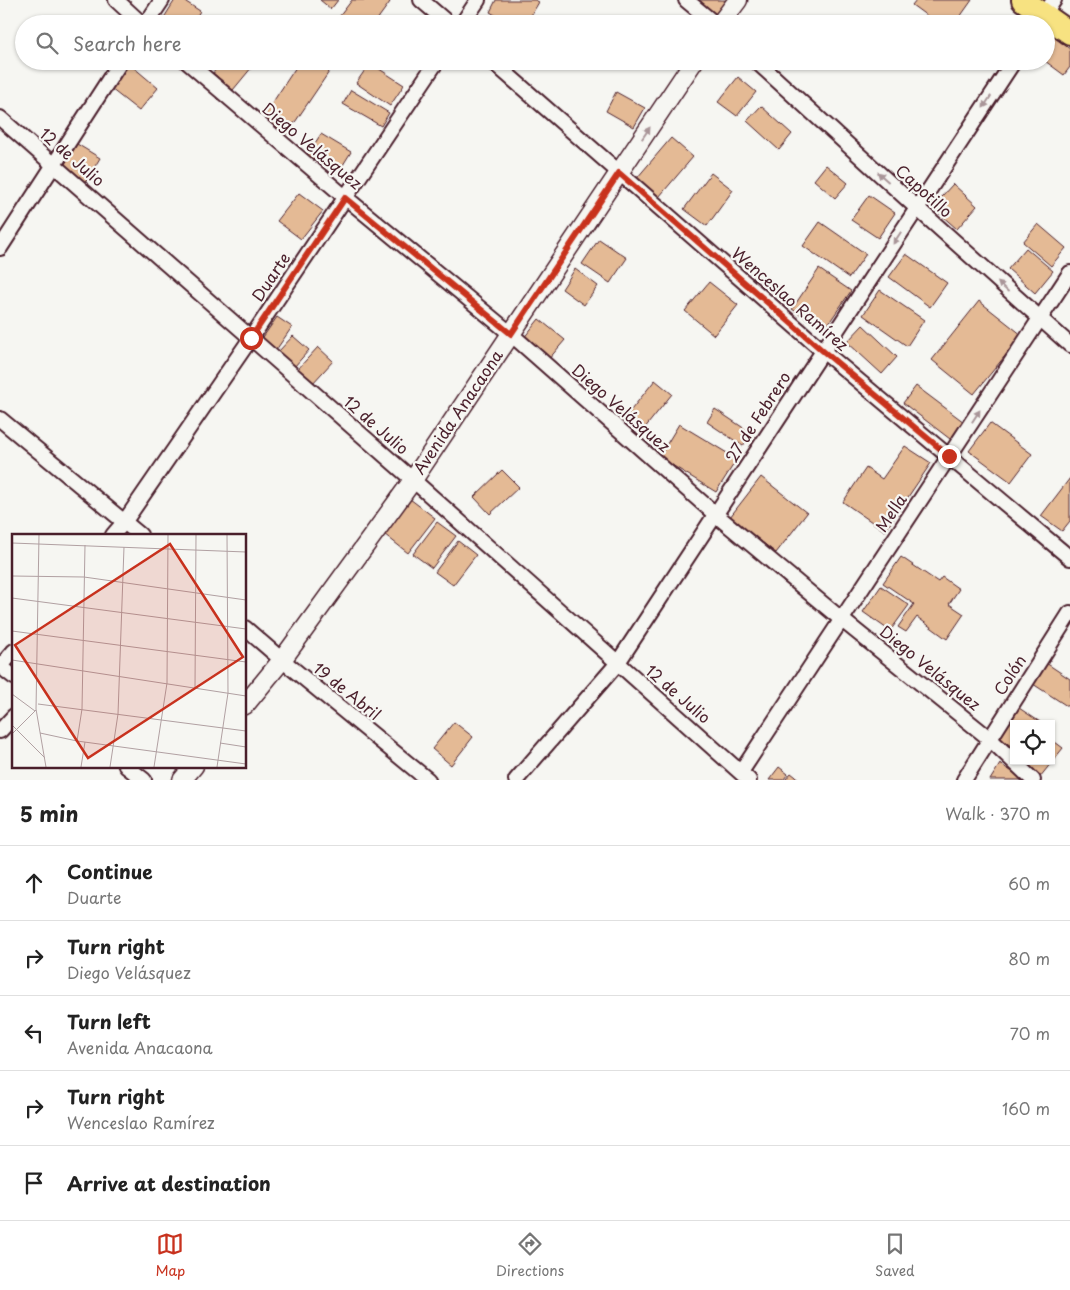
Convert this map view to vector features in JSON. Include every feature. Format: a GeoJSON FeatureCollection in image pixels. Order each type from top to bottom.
{"type":"FeatureCollection","features":[{"type":"Feature","properties":{"kind":"main road"},"geometry":{"type":"LineString","coordinates":[[1023,0],[1046,13]]}},
{"type":"Feature","properties":{"kind":"main road"},"geometry":{"type":"LineString","coordinates":[[1055,20],[1070,33]]}},
{"type":"Feature","properties":{"kind":"street"},"geometry":{"type":"LineString","coordinates":[[116,0],[132,15]]}},
{"type":"Feature","properties":{"kind":"street"},"geometry":{"type":"LineString","coordinates":[[152,15],[162,0]]}},
{"type":"Feature","properties":{"kind":"street"},"geometry":{"type":"LineString","coordinates":[[421,0],[438,15]]}},
{"type":"Feature","properties":{"kind":"street"},"geometry":{"type":"LineString","coordinates":[[468,15],[478,0]]}},
{"type":"Feature","properties":{"kind":"street"},"geometry":{"type":"LineString","coordinates":[[686,0],[704,15]]}},
{"type":"Feature","properties":{"kind":"street"},"geometry":{"type":"LineString","coordinates":[[727,15],[738,0]]}},
{"type":"Feature","properties":{"kind":"street"},"geometry":{"type":"LineString","coordinates":[[0,248],[116,70]]}},
{"type":"Feature","properties":{"kind":"street","name":"Diego Velásquez"},"geometry":{"type":"LineString","coordinates":[[196,70],[345,198],[511,334],[715,514],[990,739],[1032,780]]}},
{"type":"Feature","properties":{"kind":"street","name":"Duarte"},"geometry":{"type":"LineString","coordinates":[[114,534],[125,521],[251,338],[430,70]]}},
{"type":"Feature","properties":{"kind":"street","name":"Wenceslao Ramírez"},"geometry":{"type":"LineString","coordinates":[[502,70],[823,351],[1070,558]]}},
{"type":"Feature","properties":{"kind":"street","name":"Avenida Anacaona"},"geometry":{"type":"LineString","coordinates":[[246,704],[282,660],[412,480],[688,70]]}},
{"type":"Feature","properties":{"kind":"street","name":"Capotillo"},"geometry":{"type":"LineString","coordinates":[[766,70],[1070,345]]}},
{"type":"Feature","properties":{"kind":"street","name":"27 de Febrero"},"geometry":{"type":"LineString","coordinates":[[516,780],[617,664],[1008,70]]}},
{"type":"Feature","properties":{"kind":"street","name":"12 de Julio"},"geometry":{"type":"LineString","coordinates":[[0,118],[745,776]]}},
{"type":"Feature","properties":{"kind":"street","name":"Mella"},"geometry":{"type":"LineString","coordinates":[[745,776],[841,619],[1070,273]]}},
{"type":"Feature","properties":{"kind":"street"},"geometry":{"type":"LineString","coordinates":[[0,419],[139,534]]}},
{"type":"Feature","properties":{"kind":"street","name":"Colón"},"geometry":{"type":"LineString","coordinates":[[964,780],[1070,614]]}},
{"type":"Feature","properties":{"kind":"street","name":"19 de Abril"},"geometry":{"type":"LineString","coordinates":[[246,629],[428,780]]}},
{"type":"Feature","properties":{"kind":"street"},"geometry":{"type":"LineString","coordinates":[[12,654],[0,666],[12,675]]}},
{"type":"Feature","properties":{"kind":"street"},"geometry":{"type":"LineString","coordinates":[[0,731],[12,718]]}},
{"type":"Feature","properties":{"kind":"street"},"geometry":{"type":"LineString","coordinates":[[129,768],[144,780]]}},
{"type":"Feature","properties":{"kind":"street"},"geometry":{"type":"LineString","coordinates":[[182,780],[192,768]]}},
{"type":"Feature","properties":{"kind":"building"},"geometry":{"type":"Polygon","coordinates":[[[175,0],[183,0],[200,11],[198,15],[166,15],[175,0]]]}},
{"type":"Feature","properties":{"kind":"building"},"geometry":{"type":"Polygon","coordinates":[[[320,0],[338,0],[331,9],[320,0]]]}},
{"type":"Feature","properties":{"kind":"building"},"geometry":{"type":"Polygon","coordinates":[[[352,0],[388,0],[390,2],[381,15],[341,15],[352,0]]]}},
{"type":"Feature","properties":{"kind":"building"},"geometry":{"type":"Polygon","coordinates":[[[496,0],[535,0],[539,2],[531,15],[495,15],[490,12],[496,0]]]}},
{"type":"Feature","properties":{"kind":"building"},"geometry":{"type":"Polygon","coordinates":[[[699,0],[728,0],[719,15],[698,3],[699,0]]]}},
{"type":"Feature","properties":{"kind":"building"},"geometry":{"type":"Polygon","coordinates":[[[916,0],[972,0],[961,15],[926,15],[912,5],[916,0]]]}},
{"type":"Feature","properties":{"kind":"building"},"geometry":{"type":"Polygon","coordinates":[[[1055,38],[1070,49],[1070,67],[1064,75],[1055,68],[1055,38]]]}},
{"type":"Feature","properties":{"kind":"building"},"geometry":{"type":"Polygon","coordinates":[[[118,70],[137,70],[158,88],[139,111],[106,85],[118,70]]]}},
{"type":"Feature","properties":{"kind":"building"},"geometry":{"type":"Polygon","coordinates":[[[215,70],[250,70],[233,90],[213,73],[215,70]]]}},
{"type":"Feature","properties":{"kind":"building"},"geometry":{"type":"Polygon","coordinates":[[[294,70],[330,70],[287,134],[263,117],[294,70]]]}},
{"type":"Feature","properties":{"kind":"building"},"geometry":{"type":"Polygon","coordinates":[[[365,70],[381,70],[404,85],[390,106],[356,83],[365,70]]]}},
{"type":"Feature","properties":{"kind":"building"},"geometry":{"type":"Polygon","coordinates":[[[738,77],[756,92],[737,116],[718,102],[738,77]]]}},
{"type":"Feature","properties":{"kind":"building"},"geometry":{"type":"Polygon","coordinates":[[[351,90],[389,113],[381,126],[343,104],[351,90]]]}},
{"type":"Feature","properties":{"kind":"building"},"geometry":{"type":"Polygon","coordinates":[[[616,92],[645,108],[634,127],[606,111],[616,92]]]}},
{"type":"Feature","properties":{"kind":"building"},"geometry":{"type":"Polygon","coordinates":[[[761,106],[792,134],[779,150],[747,121],[761,106]]]}},
{"type":"Feature","properties":{"kind":"building"},"geometry":{"type":"Polygon","coordinates":[[[321,134],[351,152],[338,173],[307,155],[321,134]]]}},
{"type":"Feature","properties":{"kind":"building"},"geometry":{"type":"Polygon","coordinates":[[[671,138],[693,157],[659,197],[637,178],[671,138]]]}},
{"type":"Feature","properties":{"kind":"building"},"geometry":{"type":"Polygon","coordinates":[[[77,144],[100,158],[85,183],[62,169],[77,144]]]}},
{"type":"Feature","properties":{"kind":"building"},"geometry":{"type":"Polygon","coordinates":[[[826,165],[848,183],[835,198],[814,180],[826,165]]]}},
{"type":"Feature","properties":{"kind":"building"},"geometry":{"type":"Polygon","coordinates":[[[711,173],[733,190],[707,226],[684,209],[711,173]]]}},
{"type":"Feature","properties":{"kind":"building"},"geometry":{"type":"Polygon","coordinates":[[[953,184],[977,206],[957,229],[932,207],[953,184]]]}},
{"type":"Feature","properties":{"kind":"building"},"geometry":{"type":"Polygon","coordinates":[[[299,193],[323,211],[301,239],[277,221],[299,193]]]}},
{"type":"Feature","properties":{"kind":"building"},"geometry":{"type":"Polygon","coordinates":[[[869,195],[895,213],[878,238],[851,220],[869,195]]]}},
{"type":"Feature","properties":{"kind":"building"},"geometry":{"type":"Polygon","coordinates":[[[820,222],[866,254],[849,278],[803,246],[820,222]]]}},
{"type":"Feature","properties":{"kind":"building"},"geometry":{"type":"Polygon","coordinates":[[[1038,224],[1066,248],[1051,266],[1023,242],[1038,224]]]}},
{"type":"Feature","properties":{"kind":"building"},"geometry":{"type":"Polygon","coordinates":[[[599,239],[627,258],[610,283],[582,264],[599,239]]]}},
{"type":"Feature","properties":{"kind":"building"},"geometry":{"type":"Polygon","coordinates":[[[1026,248],[1053,271],[1035,293],[1008,269],[1026,248]]]}},
{"type":"Feature","properties":{"kind":"building"},"geometry":{"type":"Polygon","coordinates":[[[906,254],[947,283],[930,307],[889,277],[906,254]]]}},
{"type":"Feature","properties":{"kind":"building"},"geometry":{"type":"Polygon","coordinates":[[[575,269],[598,286],[584,305],[562,289],[575,269]]]}},
{"type":"Feature","properties":{"kind":"building"},"geometry":{"type":"Polygon","coordinates":[[[819,269],[851,291],[824,330],[792,309],[819,269]]]}},
{"type":"Feature","properties":{"kind":"building"},"geometry":{"type":"Polygon","coordinates":[[[709,282],[738,305],[714,335],[685,311],[709,282]]]}},
{"type":"Feature","properties":{"kind":"building"},"geometry":{"type":"Polygon","coordinates":[[[880,290],[924,320],[907,346],[863,315],[880,290]]]}},
{"type":"Feature","properties":{"kind":"building"},"geometry":{"type":"Polygon","coordinates":[[[979,301],[1022,335],[974,394],[932,360],[979,301]]]}},
{"type":"Feature","properties":{"kind":"building"},"geometry":{"type":"Polygon","coordinates":[[[277,317],[292,327],[276,350],[261,340],[277,317]]]}},
{"type":"Feature","properties":{"kind":"building"},"geometry":{"type":"Polygon","coordinates":[[[539,319],[565,340],[548,360],[523,339],[539,319]]]}},
{"type":"Feature","properties":{"kind":"building"},"geometry":{"type":"Polygon","coordinates":[[[863,325],[897,357],[882,374],[847,342],[863,325]]]}},
{"type":"Feature","properties":{"kind":"building"},"geometry":{"type":"Polygon","coordinates":[[[293,336],[309,350],[294,367],[278,352],[293,336]]]}},
{"type":"Feature","properties":{"kind":"building"},"geometry":{"type":"Polygon","coordinates":[[[318,347],[333,361],[312,384],[297,370],[318,347]]]}},
{"type":"Feature","properties":{"kind":"building"},"geometry":{"type":"Polygon","coordinates":[[[655,380],[672,394],[644,429],[627,415],[655,380]]]}},
{"type":"Feature","properties":{"kind":"building"},"geometry":{"type":"Polygon","coordinates":[[[916,386],[964,422],[950,439],[903,403],[916,386]]]}},
{"type":"Feature","properties":{"kind":"building"},"geometry":{"type":"Polygon","coordinates":[[[715,409],[751,433],[743,446],[707,422],[715,409]]]}},
{"type":"Feature","properties":{"kind":"building"},"geometry":{"type":"Polygon","coordinates":[[[990,423],[1032,454],[1011,482],[969,451],[990,423]]]}},
{"type":"Feature","properties":{"kind":"building"},"geometry":{"type":"Polygon","coordinates":[[[679,424],[737,459],[716,492],[659,457],[679,424]]]}},
{"type":"Feature","properties":{"kind":"building"},"geometry":{"type":"Polygon","coordinates":[[[905,446],[931,463],[885,531],[843,502],[866,468],[882,479],[905,446]]]}},
{"type":"Feature","properties":{"kind":"building"},"geometry":{"type":"Polygon","coordinates":[[[502,470],[519,487],[490,514],[474,497],[502,470]]]}},
{"type":"Feature","properties":{"kind":"building"},"geometry":{"type":"Polygon","coordinates":[[[761,477],[807,513],[776,553],[730,517],[761,477]]]}},
{"type":"Feature","properties":{"kind":"building"},"geometry":{"type":"Polygon","coordinates":[[[1070,478],[1070,521],[1062,531],[1041,516],[1070,478]]]}},
{"type":"Feature","properties":{"kind":"building"},"geometry":{"type":"Polygon","coordinates":[[[410,499],[435,518],[408,553],[384,534],[410,499]]]}},
{"type":"Feature","properties":{"kind":"building"},"geometry":{"type":"Polygon","coordinates":[[[437,522],[456,536],[432,568],[413,554],[437,522]]]}},
{"type":"Feature","properties":{"kind":"building"},"geometry":{"type":"Polygon","coordinates":[[[458,541],[476,555],[453,585],[435,572],[458,541]]]}},
{"type":"Feature","properties":{"kind":"building"},"geometry":{"type":"Polygon","coordinates":[[[901,557],[938,582],[942,577],[959,589],[949,604],[964,614],[947,639],[917,617],[906,632],[898,627],[914,604],[883,583],[901,557]]]}},
{"type":"Feature","properties":{"kind":"building"},"geometry":{"type":"Polygon","coordinates":[[[881,586],[909,605],[890,631],[863,612],[881,586]]]}},
{"type":"Feature","properties":{"kind":"building"},"geometry":{"type":"Polygon","coordinates":[[[1046,663],[1070,679],[1070,708],[1033,684],[1046,663]]]}},
{"type":"Feature","properties":{"kind":"building"},"geometry":{"type":"Polygon","coordinates":[[[1019,708],[1037,720],[1010,720],[1019,708]]]}},
{"type":"Feature","properties":{"kind":"building"},"geometry":{"type":"Polygon","coordinates":[[[1010,720],[1010,745],[998,737],[1010,720]]]}},
{"type":"Feature","properties":{"kind":"building"},"geometry":{"type":"Polygon","coordinates":[[[454,722],[473,737],[451,765],[432,749],[454,722]]]}},
{"type":"Feature","properties":{"kind":"building"},"geometry":{"type":"Polygon","coordinates":[[[1055,742],[1063,748],[1055,758],[1055,742]]]}},
{"type":"Feature","properties":{"kind":"building"},"geometry":{"type":"Polygon","coordinates":[[[1000,764],[1022,778],[1021,780],[990,780],[1000,764]]]}},
{"type":"Feature","properties":{"kind":"building"},"geometry":{"type":"Polygon","coordinates":[[[1026,765],[1050,765],[1040,777],[1026,765]]]}},
{"type":"Feature","properties":{"kind":"building"},"geometry":{"type":"Polygon","coordinates":[[[779,767],[788,774],[783,780],[769,780],[779,767]]]}},
{"type":"Feature","properties":{"kind":"building"},"geometry":{"type":"Polygon","coordinates":[[[791,773],[800,780],[785,780],[791,773]]]}},
{"type":"Feature","properties":{"kind":"route"},"geometry":{"type":"LineString","coordinates":[[251,338],[345,198],[511,334],[619,173],[823,351],[949,456]]}}]}
